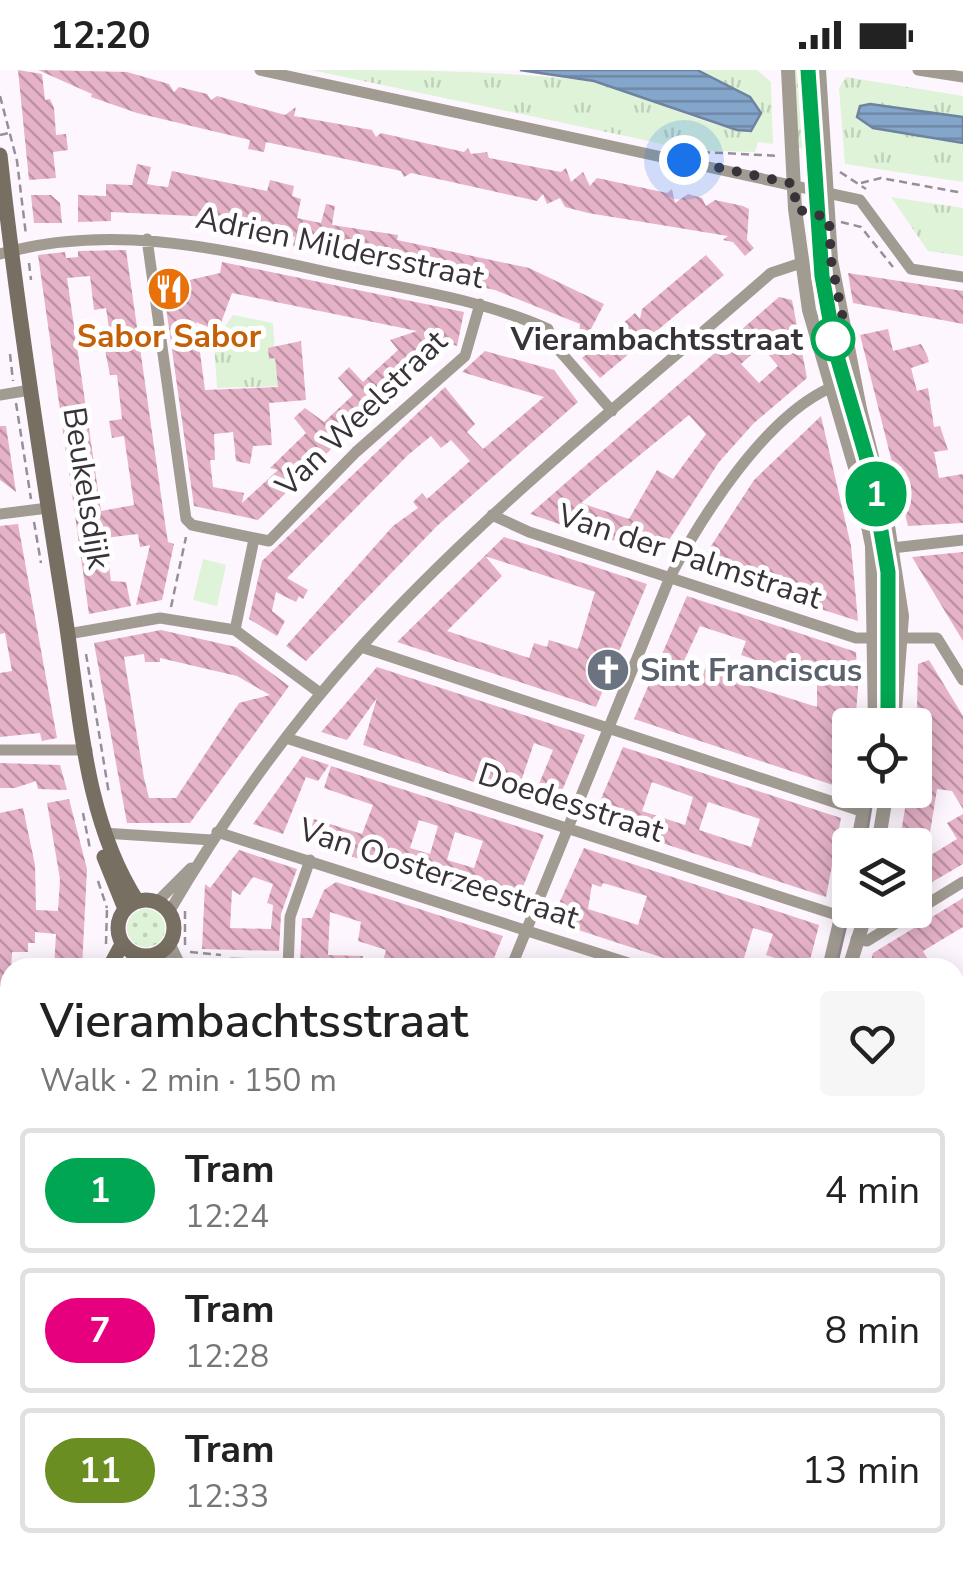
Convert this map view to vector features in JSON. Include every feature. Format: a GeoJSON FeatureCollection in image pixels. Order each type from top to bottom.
{"type":"FeatureCollection","features":[{"type":"Feature","properties":{"kind":"main road","name":"Beukelsdijk"},"geometry":{"type":"LineString","coordinates":[[0,155],[48,508],[75,633],[87,750],[102,833],[131,905]]}},
{"type":"Feature","properties":{"kind":"main road"},"geometry":{"type":"LineString","coordinates":[[121,948],[169,954],[174,928],[163,906],[131,905],[118,925],[121,948],[122,958]]}},
{"type":"Feature","properties":{"kind":"main road"},"geometry":{"type":"LineString","coordinates":[[116,958],[121,948]]}},
{"type":"Feature","properties":{"kind":"street"},"geometry":{"type":"LineString","coordinates":[[260,70],[860,200],[911,269],[963,278]]}},
{"type":"Feature","properties":{"kind":"street"},"geometry":{"type":"LineString","coordinates":[[788,70],[801,264],[830,388],[860,480],[872,546],[875,708]]}},
{"type":"Feature","properties":{"kind":"street"},"geometry":{"type":"LineString","coordinates":[[818,70],[827,192],[856,392],[892,548],[901,638],[895,708]]}},
{"type":"Feature","properties":{"kind":"street"},"geometry":{"type":"LineString","coordinates":[[918,70],[963,78]]}},
{"type":"Feature","properties":{"kind":"street"},"geometry":{"type":"LineString","coordinates":[[147,238],[188,522],[254,540],[235,630]]}},
{"type":"Feature","properties":{"kind":"street","name":"Adrien Mildersstraat"},"geometry":{"type":"LineString","coordinates":[[13,249],[147,238],[180,241],[480,304],[548,329],[557,348],[612,411]]}},
{"type":"Feature","properties":{"kind":"street"},"geometry":{"type":"LineString","coordinates":[[163,906],[320,694],[492,514],[771,273],[801,264]]}},
{"type":"Feature","properties":{"kind":"street","name":"Van Weelstraat"},"geometry":{"type":"LineString","coordinates":[[254,540],[269,540],[356,452],[465,356],[480,304]]}},
{"type":"Feature","properties":{"kind":"street"},"geometry":{"type":"LineString","coordinates":[[515,958],[670,578],[694,530],[737,468],[796,412],[830,388]]}},
{"type":"Feature","properties":{"kind":"street"},"geometry":{"type":"LineString","coordinates":[[0,394],[30,390]]}},
{"type":"Feature","properties":{"kind":"street"},"geometry":{"type":"LineString","coordinates":[[0,514],[48,508]]}},
{"type":"Feature","properties":{"kind":"street","name":"Van der Palmstraat"},"geometry":{"type":"LineString","coordinates":[[492,514],[529,532],[856,638],[937,638],[963,680]]}},
{"type":"Feature","properties":{"kind":"street"},"geometry":{"type":"LineString","coordinates":[[892,548],[963,540]]}},
{"type":"Feature","properties":{"kind":"street"},"geometry":{"type":"LineString","coordinates":[[75,633],[169,618],[235,630],[320,694]]}},
{"type":"Feature","properties":{"kind":"street"},"geometry":{"type":"LineString","coordinates":[[361,647],[864,812]]}},
{"type":"Feature","properties":{"kind":"street","name":"Doedesstraat"},"geometry":{"type":"LineString","coordinates":[[286,738],[832,913]]}},
{"type":"Feature","properties":{"kind":"street"},"geometry":{"type":"LineString","coordinates":[[0,750],[87,750]]}},
{"type":"Feature","properties":{"kind":"street"},"geometry":{"type":"LineString","coordinates":[[861,828],[865,808]]}},
{"type":"Feature","properties":{"kind":"street","name":"Van Oosterzeestraat"},"geometry":{"type":"LineString","coordinates":[[102,833],[215,836],[310,860],[613,958]]}},
{"type":"Feature","properties":{"kind":"street"},"geometry":{"type":"LineString","coordinates":[[288,958],[290,916],[310,860]]}},
{"type":"Feature","properties":{"kind":"street"},"geometry":{"type":"LineString","coordinates":[[862,940],[963,882]]}},
{"type":"Feature","properties":{"kind":"street"},"geometry":{"type":"LineString","coordinates":[[831,958],[837,928]]}},
{"type":"Feature","properties":{"kind":"street"},"geometry":{"type":"LineString","coordinates":[[854,958],[864,928]]}},
{"type":"Feature","properties":{"kind":"path"},"geometry":{"type":"LineString","coordinates":[[0,96],[10,133],[13,249],[31,280]]}},
{"type":"Feature","properties":{"kind":"path"},"geometry":{"type":"LineString","coordinates":[[0,135],[10,133]]}},
{"type":"Feature","properties":{"kind":"path"},"geometry":{"type":"LineString","coordinates":[[684,160],[692,152],[792,158]]}},
{"type":"Feature","properties":{"kind":"path"},"geometry":{"type":"LineString","coordinates":[[825,167],[860,184],[881,178],[963,193]]}},
{"type":"Feature","properties":{"kind":"path"},"geometry":{"type":"LineString","coordinates":[[833,224],[862,228],[890,267],[911,269]]}},
{"type":"Feature","properties":{"kind":"path"},"geometry":{"type":"LineString","coordinates":[[169,618],[188,522]]}},
{"type":"Feature","properties":{"kind":"path"},"geometry":{"type":"LineString","coordinates":[[75,633],[110,802]]}},
{"type":"Feature","properties":{"kind":"path"},"geometry":{"type":"LineString","coordinates":[[107,908],[121,948]]}},
{"type":"Feature","properties":{"kind":"path"},"geometry":{"type":"LineString","coordinates":[[169,954],[232,958]]}},
{"type":"Feature","properties":{"kind":"green space"},"geometry":{"type":"Polygon","coordinates":[[[311,70],[490,73],[596,82],[710,123],[750,131],[750,97],[697,70],[757,70],[771,82],[773,144],[758,142],[755,152],[670,150],[669,146],[640,139],[311,70]]]}},
{"type":"Feature","properties":{"kind":"green space"},"geometry":{"type":"Polygon","coordinates":[[[795,70],[813,70],[819,150],[797,148],[795,70]]]}},
{"type":"Feature","properties":{"kind":"green space"},"geometry":{"type":"Polygon","coordinates":[[[846,77],[963,96],[963,117],[888,106],[929,139],[963,143],[963,182],[845,164],[839,88],[846,77]]]}},
{"type":"Feature","properties":{"kind":"green space"},"geometry":{"type":"Polygon","coordinates":[[[891,197],[963,208],[963,256],[928,251],[891,197]]]}},
{"type":"Feature","properties":{"kind":"green space"},"geometry":{"type":"Polygon","coordinates":[[[233,315],[273,323],[276,371],[283,386],[217,388],[214,342],[233,315]]]}},
{"type":"Feature","properties":{"kind":"green space"},"geometry":{"type":"Polygon","coordinates":[[[203,559],[226,565],[217,606],[193,600],[203,559]]]}},
{"type":"Feature","properties":{"kind":"green space"},"geometry":{"type":"Polygon","coordinates":[[[146,909],[160,914],[165,928],[160,942],[146,947],[132,942],[127,928],[132,914],[146,909]]]}},
{"type":"Feature","properties":{"kind":"water"},"geometry":{"type":"Polygon","coordinates":[[[520,70],[697,70],[750,97],[761,113],[751,131],[737,130],[594,81],[520,70]]]}},
{"type":"Feature","properties":{"kind":"water"},"geometry":{"type":"Polygon","coordinates":[[[870,104],[963,117],[963,143],[873,128],[857,117],[860,106],[870,104]]]}},
{"type":"Feature","properties":{"kind":"building"},"geometry":{"type":"Polygon","coordinates":[[[18,70],[42,74],[45,100],[50,99],[54,108],[56,135],[66,134],[68,150],[53,152],[56,178],[29,180],[18,70]]]}},
{"type":"Feature","properties":{"kind":"building"},"geometry":{"type":"Polygon","coordinates":[[[38,70],[127,72],[169,84],[174,92],[179,87],[207,94],[211,100],[217,96],[285,115],[296,107],[294,116],[372,130],[376,137],[381,133],[464,152],[468,148],[471,154],[487,152],[489,158],[561,172],[566,168],[571,182],[583,172],[590,186],[597,178],[667,193],[672,189],[675,203],[688,194],[702,198],[706,206],[715,200],[743,206],[749,209],[747,240],[754,248],[745,256],[733,242],[723,240],[728,236],[588,213],[565,207],[560,198],[547,204],[543,194],[537,201],[411,173],[404,177],[401,171],[266,142],[264,152],[248,149],[250,140],[137,113],[91,97],[92,94],[38,70]]]}},
{"type":"Feature","properties":{"kind":"building"},"geometry":{"type":"Polygon","coordinates":[[[137,164],[151,167],[147,184],[158,186],[168,187],[172,171],[267,191],[270,180],[294,186],[292,196],[301,199],[297,218],[321,223],[326,204],[335,206],[332,225],[398,235],[397,240],[529,268],[604,304],[577,356],[580,324],[495,290],[293,246],[295,237],[194,216],[111,212],[111,221],[78,222],[78,195],[106,196],[106,184],[132,185],[137,164]]]}},
{"type":"Feature","properties":{"kind":"building"},"geometry":{"type":"Polygon","coordinates":[[[31,195],[51,195],[60,203],[62,223],[34,223],[31,195]]]}},
{"type":"Feature","properties":{"kind":"building"},"geometry":{"type":"Polygon","coordinates":[[[126,250],[168,542],[174,544],[162,600],[136,605],[150,545],[140,547],[138,534],[105,538],[111,581],[126,582],[131,606],[89,614],[38,255],[65,252],[66,258],[78,257],[78,251],[126,250]],[[90,276],[67,278],[101,511],[134,505],[124,436],[112,438],[109,421],[122,419],[117,375],[110,375],[105,350],[112,349],[106,308],[94,310],[90,276]]]}},
{"type":"Feature","properties":{"kind":"building"},"geometry":{"type":"Polygon","coordinates":[[[706,255],[724,275],[600,378],[582,358],[635,313],[640,319],[642,309],[706,255]]]}},
{"type":"Feature","properties":{"kind":"building"},"geometry":{"type":"Polygon","coordinates":[[[222,262],[464,312],[457,346],[447,343],[385,397],[258,520],[194,506],[163,286],[220,273],[222,262]],[[232,293],[218,331],[196,322],[205,390],[278,387],[275,358],[269,359],[268,348],[301,341],[306,400],[269,403],[272,445],[253,446],[250,464],[236,461],[233,432],[214,434],[215,460],[210,460],[213,487],[244,493],[242,503],[278,470],[270,468],[306,433],[294,418],[297,415],[305,408],[324,422],[353,395],[338,378],[349,367],[363,382],[398,350],[390,340],[417,331],[232,293]]]}},
{"type":"Feature","properties":{"kind":"building"},"geometry":{"type":"Polygon","coordinates":[[[848,273],[963,291],[963,324],[853,303],[848,273]]]}},
{"type":"Feature","properties":{"kind":"building"},"geometry":{"type":"Polygon","coordinates":[[[779,297],[792,300],[807,378],[754,423],[719,462],[660,554],[582,531],[585,522],[574,510],[562,525],[530,514],[779,297]],[[761,346],[741,364],[759,383],[778,366],[761,346]],[[689,415],[581,503],[629,519],[657,470],[673,479],[706,434],[689,415]]]}},
{"type":"Feature","properties":{"kind":"building"},"geometry":{"type":"Polygon","coordinates":[[[888,329],[893,351],[921,344],[927,355],[929,362],[911,368],[917,391],[928,388],[934,427],[940,426],[948,450],[934,452],[939,478],[963,474],[963,523],[908,526],[860,335],[888,329]]]}},
{"type":"Feature","properties":{"kind":"building"},"geometry":{"type":"Polygon","coordinates":[[[485,351],[554,370],[578,402],[437,526],[306,661],[286,646],[393,526],[418,508],[413,502],[422,493],[427,499],[470,461],[451,440],[441,448],[431,436],[408,455],[287,578],[308,590],[303,599],[299,596],[296,602],[276,592],[272,611],[285,621],[277,636],[249,619],[262,561],[445,387],[475,424],[467,432],[483,449],[544,397],[462,372],[485,351]]]}},
{"type":"Feature","properties":{"kind":"building"},"geometry":{"type":"Polygon","coordinates":[[[821,416],[851,546],[858,621],[696,569],[754,480],[821,416]]]}},
{"type":"Feature","properties":{"kind":"building"},"geometry":{"type":"Polygon","coordinates":[[[0,426],[6,426],[16,492],[0,480],[0,426]]]}},
{"type":"Feature","properties":{"kind":"building"},"geometry":{"type":"Polygon","coordinates":[[[18,524],[57,738],[42,741],[40,733],[0,737],[0,673],[12,671],[5,633],[0,634],[0,526],[18,524]]]}},
{"type":"Feature","properties":{"kind":"building"},"geometry":{"type":"Polygon","coordinates":[[[504,537],[647,584],[596,707],[397,642],[504,537]],[[485,556],[502,576],[447,631],[529,658],[534,643],[547,647],[549,640],[578,649],[595,592],[485,556]]]}},
{"type":"Feature","properties":{"kind":"building"},"geometry":{"type":"Polygon","coordinates":[[[963,552],[963,641],[912,557],[963,552]]]}},
{"type":"Feature","properties":{"kind":"building"},"geometry":{"type":"Polygon","coordinates":[[[687,596],[856,652],[856,708],[832,708],[832,785],[634,719],[687,596]],[[700,626],[677,676],[700,685],[710,653],[737,662],[732,680],[817,707],[817,681],[741,655],[746,641],[700,626]]]}},
{"type":"Feature","properties":{"kind":"building"},"geometry":{"type":"Polygon","coordinates":[[[161,630],[236,647],[289,686],[190,823],[127,823],[94,643],[161,630]],[[144,654],[124,657],[144,778],[149,798],[176,798],[239,703],[270,695],[237,676],[160,658],[160,662],[145,662],[144,654]]]}},
{"type":"Feature","properties":{"kind":"building"},"geometry":{"type":"Polygon","coordinates":[[[929,660],[963,716],[963,809],[952,791],[937,789],[931,828],[902,828],[905,808],[932,808],[932,708],[917,708],[918,664],[929,660]]]}},
{"type":"Feature","properties":{"kind":"building"},"geometry":{"type":"Polygon","coordinates":[[[377,667],[585,735],[555,808],[532,801],[553,750],[534,743],[516,796],[363,745],[377,698],[347,740],[321,732],[377,667]]]}},
{"type":"Feature","properties":{"kind":"building"},"geometry":{"type":"Polygon","coordinates":[[[623,747],[841,818],[839,828],[832,828],[832,865],[826,897],[592,820],[623,747]],[[652,782],[642,811],[685,825],[693,797],[652,782]],[[708,802],[699,830],[751,847],[760,819],[708,802]]]}},
{"type":"Feature","properties":{"kind":"building"},"geometry":{"type":"Polygon","coordinates":[[[302,756],[329,765],[318,781],[306,777],[283,834],[253,824],[302,756]]]}},
{"type":"Feature","properties":{"kind":"building"},"geometry":{"type":"Polygon","coordinates":[[[0,763],[60,765],[67,790],[38,789],[36,781],[0,788],[0,763]]]}},
{"type":"Feature","properties":{"kind":"building"},"geometry":{"type":"Polygon","coordinates":[[[331,766],[544,835],[514,909],[301,840],[304,830],[310,832],[314,819],[362,834],[373,805],[324,788],[331,766]],[[419,820],[410,848],[430,854],[438,826],[419,820]],[[455,832],[447,860],[474,868],[483,841],[455,832]]]}},
{"type":"Feature","properties":{"kind":"building"},"geometry":{"type":"Polygon","coordinates":[[[69,799],[87,869],[83,958],[55,958],[56,934],[35,932],[35,943],[28,943],[28,952],[12,952],[12,958],[0,958],[0,813],[23,808],[35,865],[36,910],[58,911],[60,879],[47,803],[69,799]]]}},
{"type":"Feature","properties":{"kind":"building"},"geometry":{"type":"Polygon","coordinates":[[[963,814],[963,864],[932,882],[932,854],[957,839],[947,823],[963,814]]]}},
{"type":"Feature","properties":{"kind":"building"},"geometry":{"type":"Polygon","coordinates":[[[584,848],[819,925],[811,958],[766,955],[773,934],[753,928],[744,958],[664,958],[551,921],[584,848]],[[603,883],[601,887],[592,884],[588,909],[638,925],[647,896],[603,883]]]}},
{"type":"Feature","properties":{"kind":"building"},"geometry":{"type":"Polygon","coordinates":[[[239,850],[297,869],[281,914],[279,951],[202,949],[205,884],[210,888],[239,850]],[[253,877],[240,895],[232,890],[230,928],[271,929],[273,905],[267,903],[273,884],[253,877]]]}},
{"type":"Feature","properties":{"kind":"building"},"geometry":{"type":"Polygon","coordinates":[[[336,882],[503,936],[494,958],[384,958],[386,950],[358,941],[361,922],[330,912],[328,955],[363,958],[300,958],[302,918],[312,918],[324,890],[336,882]]]}},
{"type":"Feature","properties":{"kind":"building"},"geometry":{"type":"Polygon","coordinates":[[[963,898],[963,927],[923,951],[927,958],[872,958],[873,953],[914,928],[932,928],[932,917],[963,898]]]}},
{"type":"Feature","properties":{"kind":"tram line"},"geometry":{"type":"LineString","coordinates":[[808,70],[827,308],[871,473],[884,546],[891,638],[889,708]]}},
{"type":"Feature","properties":{"kind":"tram line","name":"1"},"geometry":{"type":"LineString","coordinates":[[808,70],[818,234],[827,308],[871,473],[888,572],[889,708]]}},
{"type":"Feature","properties":{"kind":"tram line"},"geometry":{"type":"LineString","coordinates":[[868,828],[871,808]]}},
{"type":"Feature","properties":{"kind":"tram line"},"geometry":{"type":"LineString","coordinates":[[838,958],[845,928]]}},
{"type":"Feature","properties":{"kind":"place","name":"Sabor Sabor"},"geometry":{"type":"Point","coordinates":[169,289]}},
{"type":"Feature","properties":{"kind":"place","name":"Vierambachtsstraat"},"geometry":{"type":"Point","coordinates":[833,339]}},
{"type":"Feature","properties":{"kind":"place","name":"Sint Franciscus"},"geometry":{"type":"Point","coordinates":[608,670]}},
{"type":"Feature","properties":{"kind":"route"},"geometry":{"type":"LineString","coordinates":[[684,160],[794,184],[796,209],[829,218],[831,260],[845,329],[833,339]]}}]}
